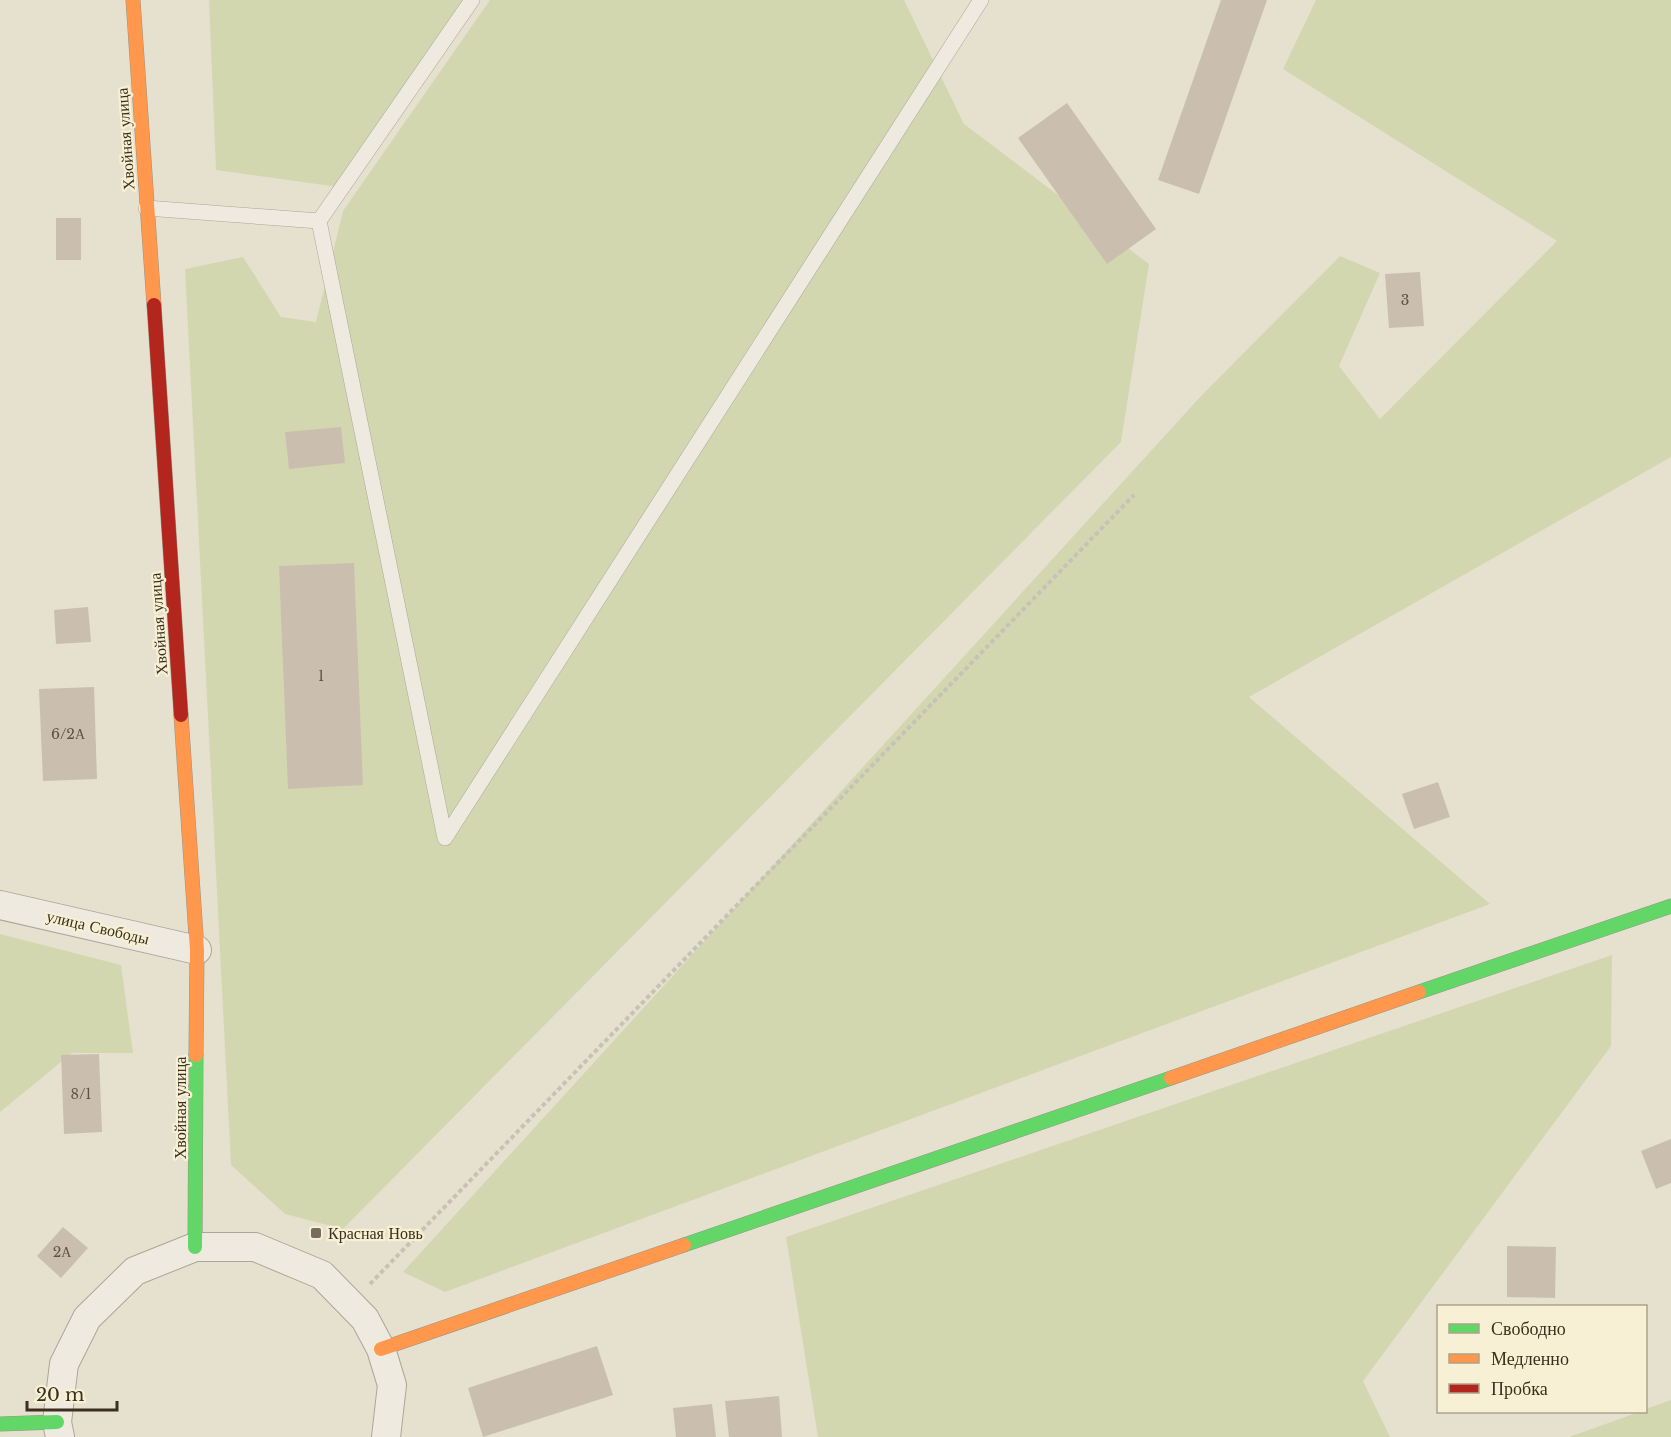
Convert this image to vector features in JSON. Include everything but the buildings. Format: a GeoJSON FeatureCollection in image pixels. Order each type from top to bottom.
{"type":"FeatureCollection","features":[{"type":"Feature","properties":{"kind":"street","name":"Хвойная улица"},"geometry":{"type":"LineString","coordinates":[[128,2],[146,207],[197,950],[195,1247]]}},
{"type":"Feature","properties":{"kind":"street","name":"улица Свободы"},"geometry":{"type":"LineString","coordinates":[[0,905],[197,950]]}},
{"type":"Feature","properties":{"kind":"street"},"geometry":{"type":"LineString","coordinates":[[381,1350],[1671,906]]}},
{"type":"Feature","properties":{"kind":"street"},"geometry":{"type":"LineString","coordinates":[[0,1425],[59,1429],[64,1364],[87,1318],[135,1271],[195,1247],[255,1247],[322,1275],[365,1319],[381,1350],[392,1384],[386,1437]]}},
{"type":"Feature","properties":{"kind":"lane"},"geometry":{"type":"LineString","coordinates":[[472,0],[319,221],[445,838],[981,0]]}},
{"type":"Feature","properties":{"kind":"lane"},"geometry":{"type":"LineString","coordinates":[[146,207],[319,221]]}},
{"type":"Feature","properties":{"kind":"path"},"geometry":{"type":"LineString","coordinates":[[351,1304],[1134,495]]}},
{"type":"Feature","properties":{"kind":"green space"},"geometry":{"type":"Polygon","coordinates":[[[209,0],[468,0],[338,187],[216,170],[209,0]]]}},
{"type":"Feature","properties":{"kind":"green space"},"geometry":{"type":"Polygon","coordinates":[[[490,0],[904,0],[964,124],[1149,264],[1121,442],[343,1229],[285,1214],[231,1165],[185,269],[243,257],[281,317],[316,322],[343,211],[490,0]]]}},
{"type":"Feature","properties":{"kind":"green space"},"geometry":{"type":"Polygon","coordinates":[[[1316,0],[1671,0],[1671,457],[1249,697],[1490,904],[445,1292],[403,1272],[1201,396],[1340,256],[1380,273],[1339,366],[1380,419],[1557,241],[1283,69],[1316,0]]]}},
{"type":"Feature","properties":{"kind":"green space"},"geometry":{"type":"Polygon","coordinates":[[[0,934],[121,965],[133,1053],[72,1053],[0,1112],[0,934]]]}},
{"type":"Feature","properties":{"kind":"green space"},"geometry":{"type":"Polygon","coordinates":[[[1612,955],[1611,1046],[1363,1381],[1390,1437],[818,1437],[786,1237],[1612,955]]]}},
{"type":"Feature","properties":{"kind":"green space"},"geometry":{"type":"Polygon","coordinates":[[[1671,1400],[1671,1437],[1569,1437],[1636,1413],[1647,1413],[1647,1409],[1671,1400]]]}},
{"type":"Feature","properties":{"kind":"traffic: fast"},"geometry":{"type":"LineString","coordinates":[[1419,992],[1671,906]]}},
{"type":"Feature","properties":{"kind":"traffic: fast"},"geometry":{"type":"LineString","coordinates":[[195,1247],[196,1055]]}},
{"type":"Feature","properties":{"kind":"traffic: fast"},"geometry":{"type":"LineString","coordinates":[[684,1245],[1171,1078]]}},
{"type":"Feature","properties":{"kind":"traffic: fast"},"geometry":{"type":"LineString","coordinates":[[0,1424],[57,1422]]}},
{"type":"Feature","properties":{"kind":"traffic: slow"},"geometry":{"type":"LineString","coordinates":[[133,0],[154,305]]}},
{"type":"Feature","properties":{"kind":"traffic: slow"},"geometry":{"type":"LineString","coordinates":[[181,715],[197,950],[196,1055]]}},
{"type":"Feature","properties":{"kind":"traffic: slow"},"geometry":{"type":"LineString","coordinates":[[1171,1078],[1419,992]]}},
{"type":"Feature","properties":{"kind":"traffic: slow"},"geometry":{"type":"LineString","coordinates":[[381,1349],[684,1245]]}},
{"type":"Feature","properties":{"kind":"traffic: jam"},"geometry":{"type":"LineString","coordinates":[[154,305],[181,715]]}},
{"type":"Feature","properties":{"kind":"place","name":"Красная Новь"},"geometry":{"type":"Point","coordinates":[316,1233]}}]}
